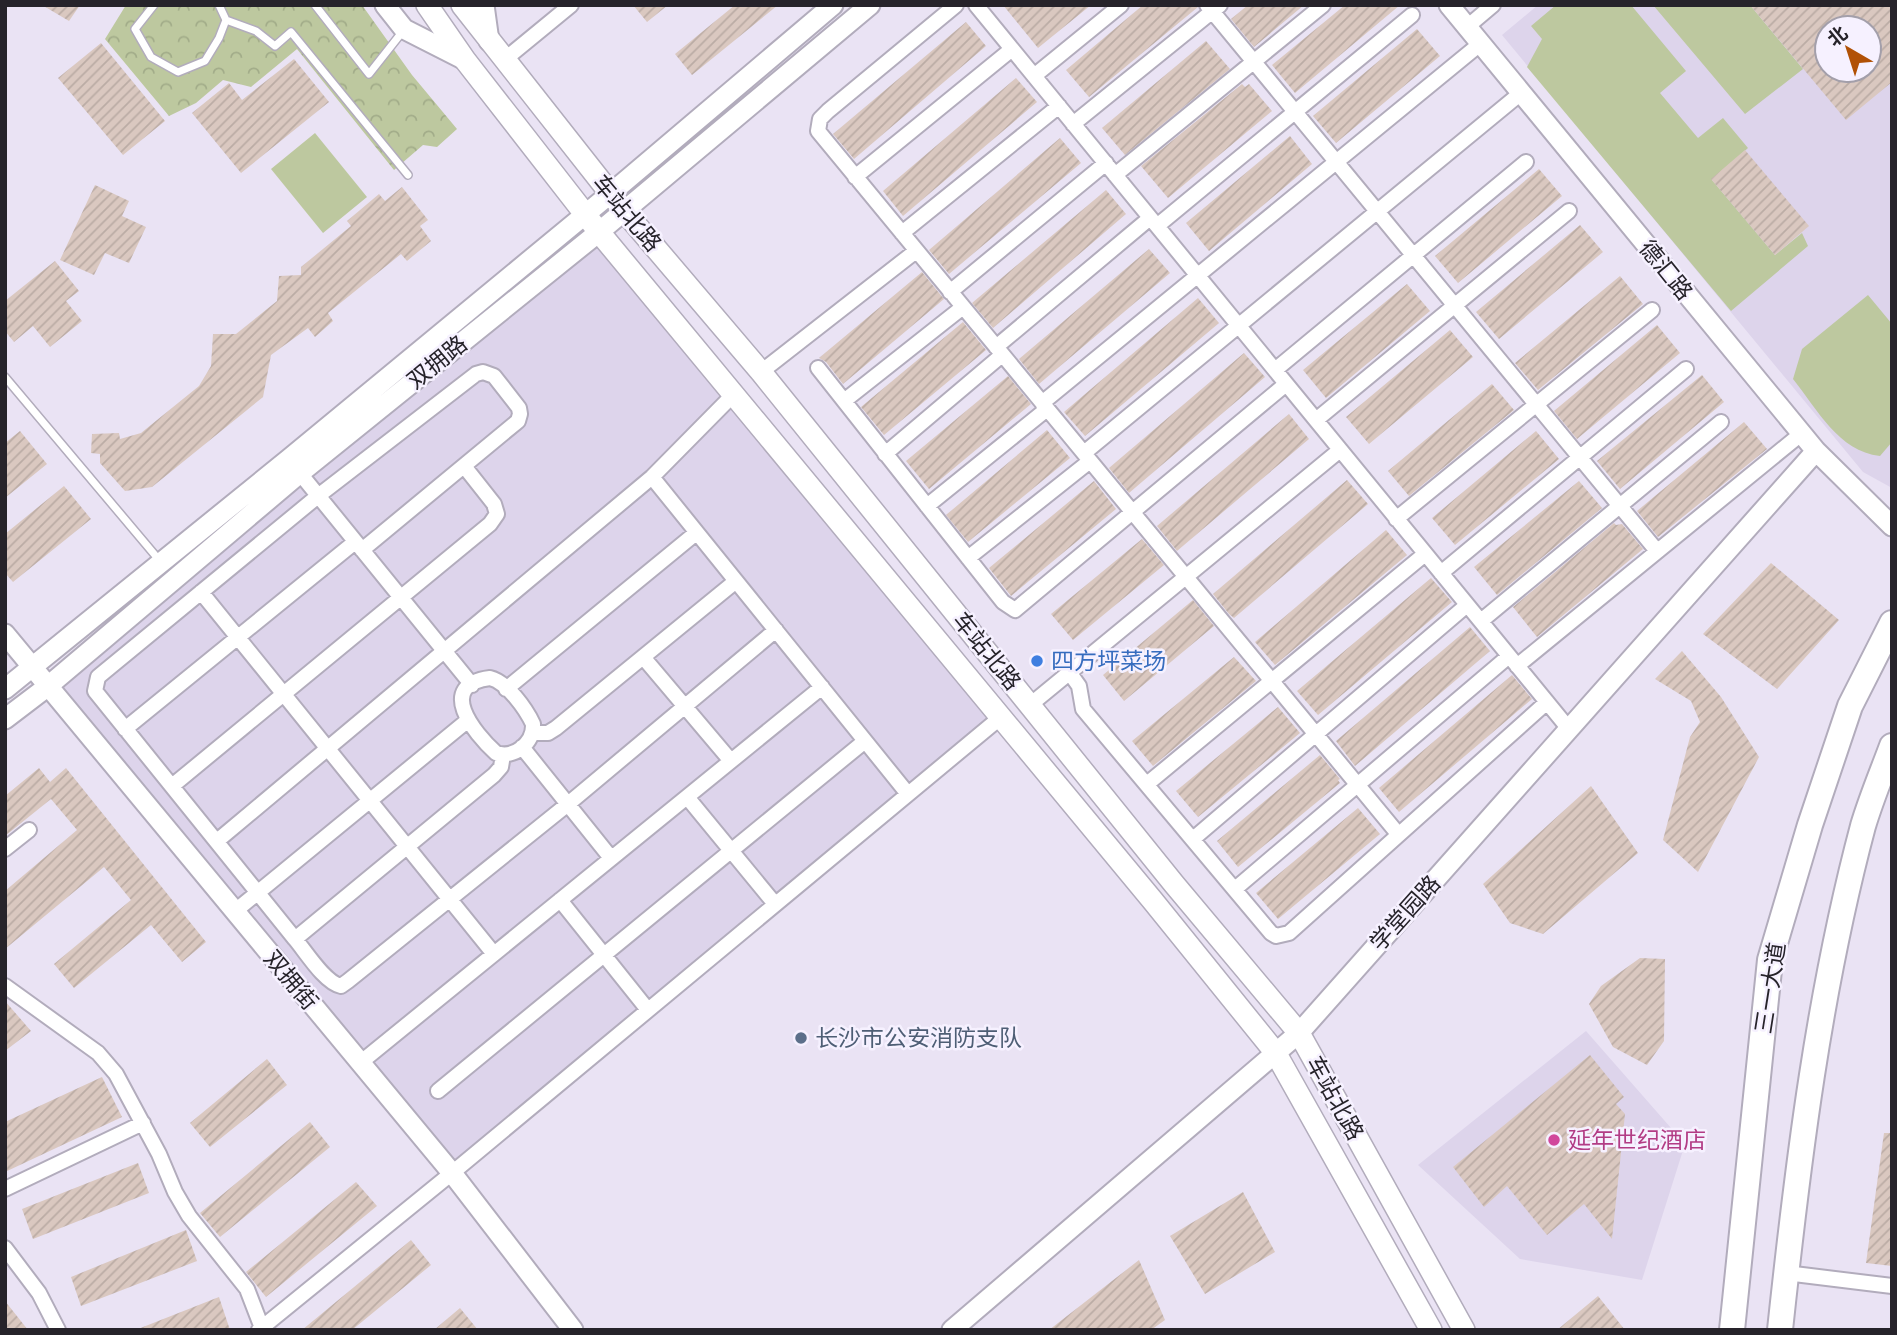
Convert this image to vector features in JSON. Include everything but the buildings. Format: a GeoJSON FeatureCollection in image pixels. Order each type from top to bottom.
{"type":"FeatureCollection","features":[{"type":"Feature","properties":{"kind":"highway","name":"三一大道"},"geometry":{"type":"LineString","coordinates":[[1732,1330],[1770,960],[1810,825],[1850,706],[1892,623]]}},
{"type":"Feature","properties":{"kind":"highway"},"geometry":{"type":"LineString","coordinates":[[1780,1330],[1808,1103],[1830,968],[1864,824],[1892,746]]}},
{"type":"Feature","properties":{"kind":"main road","name":"车站北路"},"geometry":{"type":"LineString","coordinates":[[462,5],[610,194],[761,372],[1174,884],[1299,1033],[1464,1330]]}},
{"type":"Feature","properties":{"kind":"main road","name":"车站北路"},"geometry":{"type":"LineString","coordinates":[[429,7],[465,60],[600,232],[1275,1052],[1431,1330]]}},
{"type":"Feature","properties":{"kind":"street"},"geometry":{"type":"LineString","coordinates":[[385,5],[404,29],[465,60]]}},
{"type":"Feature","properties":{"kind":"street"},"geometry":{"type":"LineString","coordinates":[[484,5],[489,41]]}},
{"type":"Feature","properties":{"kind":"street","name":"双拥路"},"geometry":{"type":"LineString","coordinates":[[5,719],[47,687],[294,466],[586,213],[833,5]]}},
{"type":"Feature","properties":{"kind":"street","name":"双拥路"},"geometry":{"type":"LineString","coordinates":[[5,689],[161,563],[294,466],[600,232],[870,5]]}},
{"type":"Feature","properties":{"kind":"street"},"geometry":{"type":"LineString","coordinates":[[956,5],[820,119],[818,131],[1394,829]]}},
{"type":"Feature","properties":{"kind":"street"},"geometry":{"type":"LineString","coordinates":[[976,5],[1569,729]]}},
{"type":"Feature","properties":{"kind":"street"},"geometry":{"type":"LineString","coordinates":[[1034,76],[1121,5]]}},
{"type":"Feature","properties":{"kind":"street"},"geometry":{"type":"LineString","coordinates":[[950,292],[1255,63],[1323,5]]}},
{"type":"Feature","properties":{"kind":"street","name":"德汇路"},"geometry":{"type":"LineString","coordinates":[[1449,5],[1801,434],[1892,526]]}},
{"type":"Feature","properties":{"kind":"street"},"geometry":{"type":"LineString","coordinates":[[1467,27],[1493,5]]}},
{"type":"Feature","properties":{"kind":"street"},"geometry":{"type":"LineString","coordinates":[[504,60],[564,7]]}},
{"type":"Feature","properties":{"kind":"street"},"geometry":{"type":"LineString","coordinates":[[1073,124],[1213,7],[1294,112],[1657,551]]}},
{"type":"Feature","properties":{"kind":"street"},"geometry":{"type":"LineString","coordinates":[[886,454],[999,351],[1154,222],[1412,15]]}},
{"type":"Feature","properties":{"kind":"street"},"geometry":{"type":"LineString","coordinates":[[927,506],[1197,275],[1480,44]]}},
{"type":"Feature","properties":{"kind":"street"},"geometry":{"type":"LineString","coordinates":[[855,177],[1012,49]]}},
{"type":"Feature","properties":{"kind":"street"},"geometry":{"type":"LineString","coordinates":[[968,558],[1238,326],[1521,93]]}},
{"type":"Feature","properties":{"kind":"street"},"geometry":{"type":"LineString","coordinates":[[902,233],[1059,106]]}},
{"type":"Feature","properties":{"kind":"street"},"geometry":{"type":"LineString","coordinates":[[1275,370],[1526,162]]}},
{"type":"Feature","properties":{"kind":"street"},"geometry":{"type":"LineString","coordinates":[[1316,421],[1569,211]]}},
{"type":"Feature","properties":{"kind":"street"},"geometry":{"type":"LineString","coordinates":[[761,372],[916,251]]}},
{"type":"Feature","properties":{"kind":"street"},"geometry":{"type":"LineString","coordinates":[[844,401],[963,307]]}},
{"type":"Feature","properties":{"kind":"street"},"geometry":{"type":"LineString","coordinates":[[1396,519],[1652,310]]}},
{"type":"Feature","properties":{"kind":"street"},"geometry":{"type":"LineString","coordinates":[[818,369],[1003,603],[1015,610],[1286,384]]}},
{"type":"Feature","properties":{"kind":"street"},"geometry":{"type":"LineString","coordinates":[[1441,573],[1686,369]]}},
{"type":"Feature","properties":{"kind":"street"},"geometry":{"type":"LineString","coordinates":[[125,729],[238,637],[513,427],[520,414],[519,408],[494,376],[483,372],[475,374],[318,496],[98,677],[95,691],[125,729],[217,841],[257,893],[328,979],[341,986],[568,804],[776,630]]}},
{"type":"Feature","properties":{"kind":"street"},"geometry":{"type":"LineString","coordinates":[[217,841],[652,477],[733,395]]}},
{"type":"Feature","properties":{"kind":"street"},"geometry":{"type":"LineString","coordinates":[[1480,621],[1721,422]]}},
{"type":"Feature","properties":{"kind":"street"},"geometry":{"type":"LineString","coordinates":[[1235,890],[1358,784],[1657,551],[1801,434]]}},
{"type":"Feature","properties":{"kind":"street"},"geometry":{"type":"LineString","coordinates":[[1030,705],[1340,450]]}},
{"type":"Feature","properties":{"kind":"street","name":"学堂园路"},"geometry":{"type":"LineString","coordinates":[[952,1330],[1299,1033],[1816,451]]}},
{"type":"Feature","properties":{"kind":"street"},"geometry":{"type":"LineString","coordinates":[[294,466],[472,685]]}},
{"type":"Feature","properties":{"kind":"street"},"geometry":{"type":"LineString","coordinates":[[172,786],[490,524],[497,514],[494,504],[464,466]]}},
{"type":"Feature","properties":{"kind":"street"},"geometry":{"type":"LineString","coordinates":[[652,477],[908,794]]}},
{"type":"Feature","properties":{"kind":"street"},"geometry":{"type":"LineString","coordinates":[[506,689],[696,533]]}},
{"type":"Feature","properties":{"kind":"street"},"geometry":{"type":"LineString","coordinates":[[1147,784],[1425,554]]}},
{"type":"Feature","properties":{"kind":"street"},"geometry":{"type":"LineString","coordinates":[[532,733],[548,733],[556,729],[736,581]]}},
{"type":"Feature","properties":{"kind":"street"},"geometry":{"type":"LineString","coordinates":[[201,592],[494,954]]}},
{"type":"Feature","properties":{"kind":"street"},"geometry":{"type":"LineString","coordinates":[[1193,839],[1467,605]]}},
{"type":"Feature","properties":{"kind":"street","name":"双拥街"},"geometry":{"type":"LineString","coordinates":[[5,634],[452,1173],[573,1330]]}},
{"type":"Feature","properties":{"kind":"street"},"geometry":{"type":"LineString","coordinates":[[643,657],[731,761]]}},
{"type":"Feature","properties":{"kind":"street"},"geometry":{"type":"LineString","coordinates":[[1069,673],[1079,686],[1083,709],[1276,936],[1289,933],[1547,702]]}},
{"type":"Feature","properties":{"kind":"street"},"geometry":{"type":"LineString","coordinates":[[481,679],[494,679],[506,689],[533,724],[532,733],[522,747],[503,755],[490,748],[467,721],[461,706],[464,694],[481,679]]}},
{"type":"Feature","properties":{"kind":"street"},"geometry":{"type":"LineString","coordinates":[[360,1063],[822,687]]}},
{"type":"Feature","properties":{"kind":"street"},"geometry":{"type":"LineString","coordinates":[[5,986],[98,1053],[116,1074],[189,1216],[247,1289],[269,1327],[1001,717]]}},
{"type":"Feature","properties":{"kind":"street"},"geometry":{"type":"LineString","coordinates":[[234,912],[467,721]]}},
{"type":"Feature","properties":{"kind":"street"},"geometry":{"type":"LineString","coordinates":[[438,1091],[865,741]]}},
{"type":"Feature","properties":{"kind":"street"},"geometry":{"type":"LineString","coordinates":[[522,747],[611,858]]}},
{"type":"Feature","properties":{"kind":"street"},"geometry":{"type":"LineString","coordinates":[[295,939],[494,775],[501,767],[503,755]]}},
{"type":"Feature","properties":{"kind":"street"},"geometry":{"type":"LineString","coordinates":[[687,797],[775,904]]}},
{"type":"Feature","properties":{"kind":"street"},"geometry":{"type":"LineString","coordinates":[[5,849],[29,830]]}},
{"type":"Feature","properties":{"kind":"street"},"geometry":{"type":"LineString","coordinates":[[560,900],[648,1010]]}},
{"type":"Feature","properties":{"kind":"street"},"geometry":{"type":"LineString","coordinates":[[5,1189],[143,1123]]}},
{"type":"Feature","properties":{"kind":"street"},"geometry":{"type":"LineString","coordinates":[[5,1248],[39,1293],[58,1330]]}},
{"type":"Feature","properties":{"kind":"street"},"geometry":{"type":"LineString","coordinates":[[1786,1273],[1892,1286]]}},
{"type":"Feature","properties":{"kind":"lane"},"geometry":{"type":"LineString","coordinates":[[154,5],[135,29],[151,57],[178,72],[205,61],[226,20]]}},
{"type":"Feature","properties":{"kind":"lane"},"geometry":{"type":"LineString","coordinates":[[219,5],[226,20],[256,31],[275,46],[291,32],[408,175]]}},
{"type":"Feature","properties":{"kind":"lane"},"geometry":{"type":"LineString","coordinates":[[315,5],[369,74],[404,29]]}},
{"type":"Feature","properties":{"kind":"lane"},"geometry":{"type":"LineString","coordinates":[[5,377],[161,563]]}},
{"type":"Feature","properties":{"kind":"shaded area"},"geometry":{"type":"Polygon","coordinates":[[[1538,5],[1892,5],[1892,488],[1863,472],[1502,35],[1538,5]]]}},
{"type":"Feature","properties":{"kind":"shaded area"},"geometry":{"type":"Polygon","coordinates":[[[599,232],[1001,717],[452,1173],[47,687],[599,232]]]}},
{"type":"Feature","properties":{"kind":"shaded area"},"geometry":{"type":"Polygon","coordinates":[[[1586,1031],[1685,1144],[1642,1280],[1520,1259],[1418,1165],[1586,1031]]]}},
{"type":"Feature","properties":{"kind":"green space"},"geometry":{"type":"Polygon","coordinates":[[[126,5],[362,5],[412,75],[457,129],[437,147],[423,145],[394,170],[297,49],[251,87],[223,80],[196,103],[169,116],[105,39],[126,5]]]}},
{"type":"Feature","properties":{"kind":"green space"},"geometry":{"type":"Polygon","coordinates":[[[1556,5],[1631,5],[1686,71],[1660,93],[1698,138],[1723,118],[1748,148],[1712,180],[1775,255],[1802,233],[1808,246],[1731,311],[1527,67],[1542,39],[1531,26],[1556,5]]]}},
{"type":"Feature","properties":{"kind":"green space"},"geometry":{"type":"Polygon","coordinates":[[[1653,5],[1750,5],[1803,69],[1745,114],[1653,5]]]}},
{"type":"Feature","properties":{"kind":"green space"},"geometry":{"type":"Polygon","coordinates":[[[315,133],[367,197],[323,233],[271,169],[315,133]]]}},
{"type":"Feature","properties":{"kind":"green space"},"geometry":{"type":"Polygon","coordinates":[[[1868,295],[1892,324],[1892,442],[1880,456],[1865,453],[1841,438],[1820,416],[1793,379],[1802,349],[1868,295]]]}},
{"type":"Feature","properties":{"kind":"place","name":"四方坪菜场"},"geometry":{"type":"Point","coordinates":[1037,661]}},
{"type":"Feature","properties":{"kind":"place","name":"长沙市公安消防支队"},"geometry":{"type":"Point","coordinates":[801,1038]}},
{"type":"Feature","properties":{"kind":"place","name":"延年世纪酒店"},"geometry":{"type":"Point","coordinates":[1554,1140]}}]}
